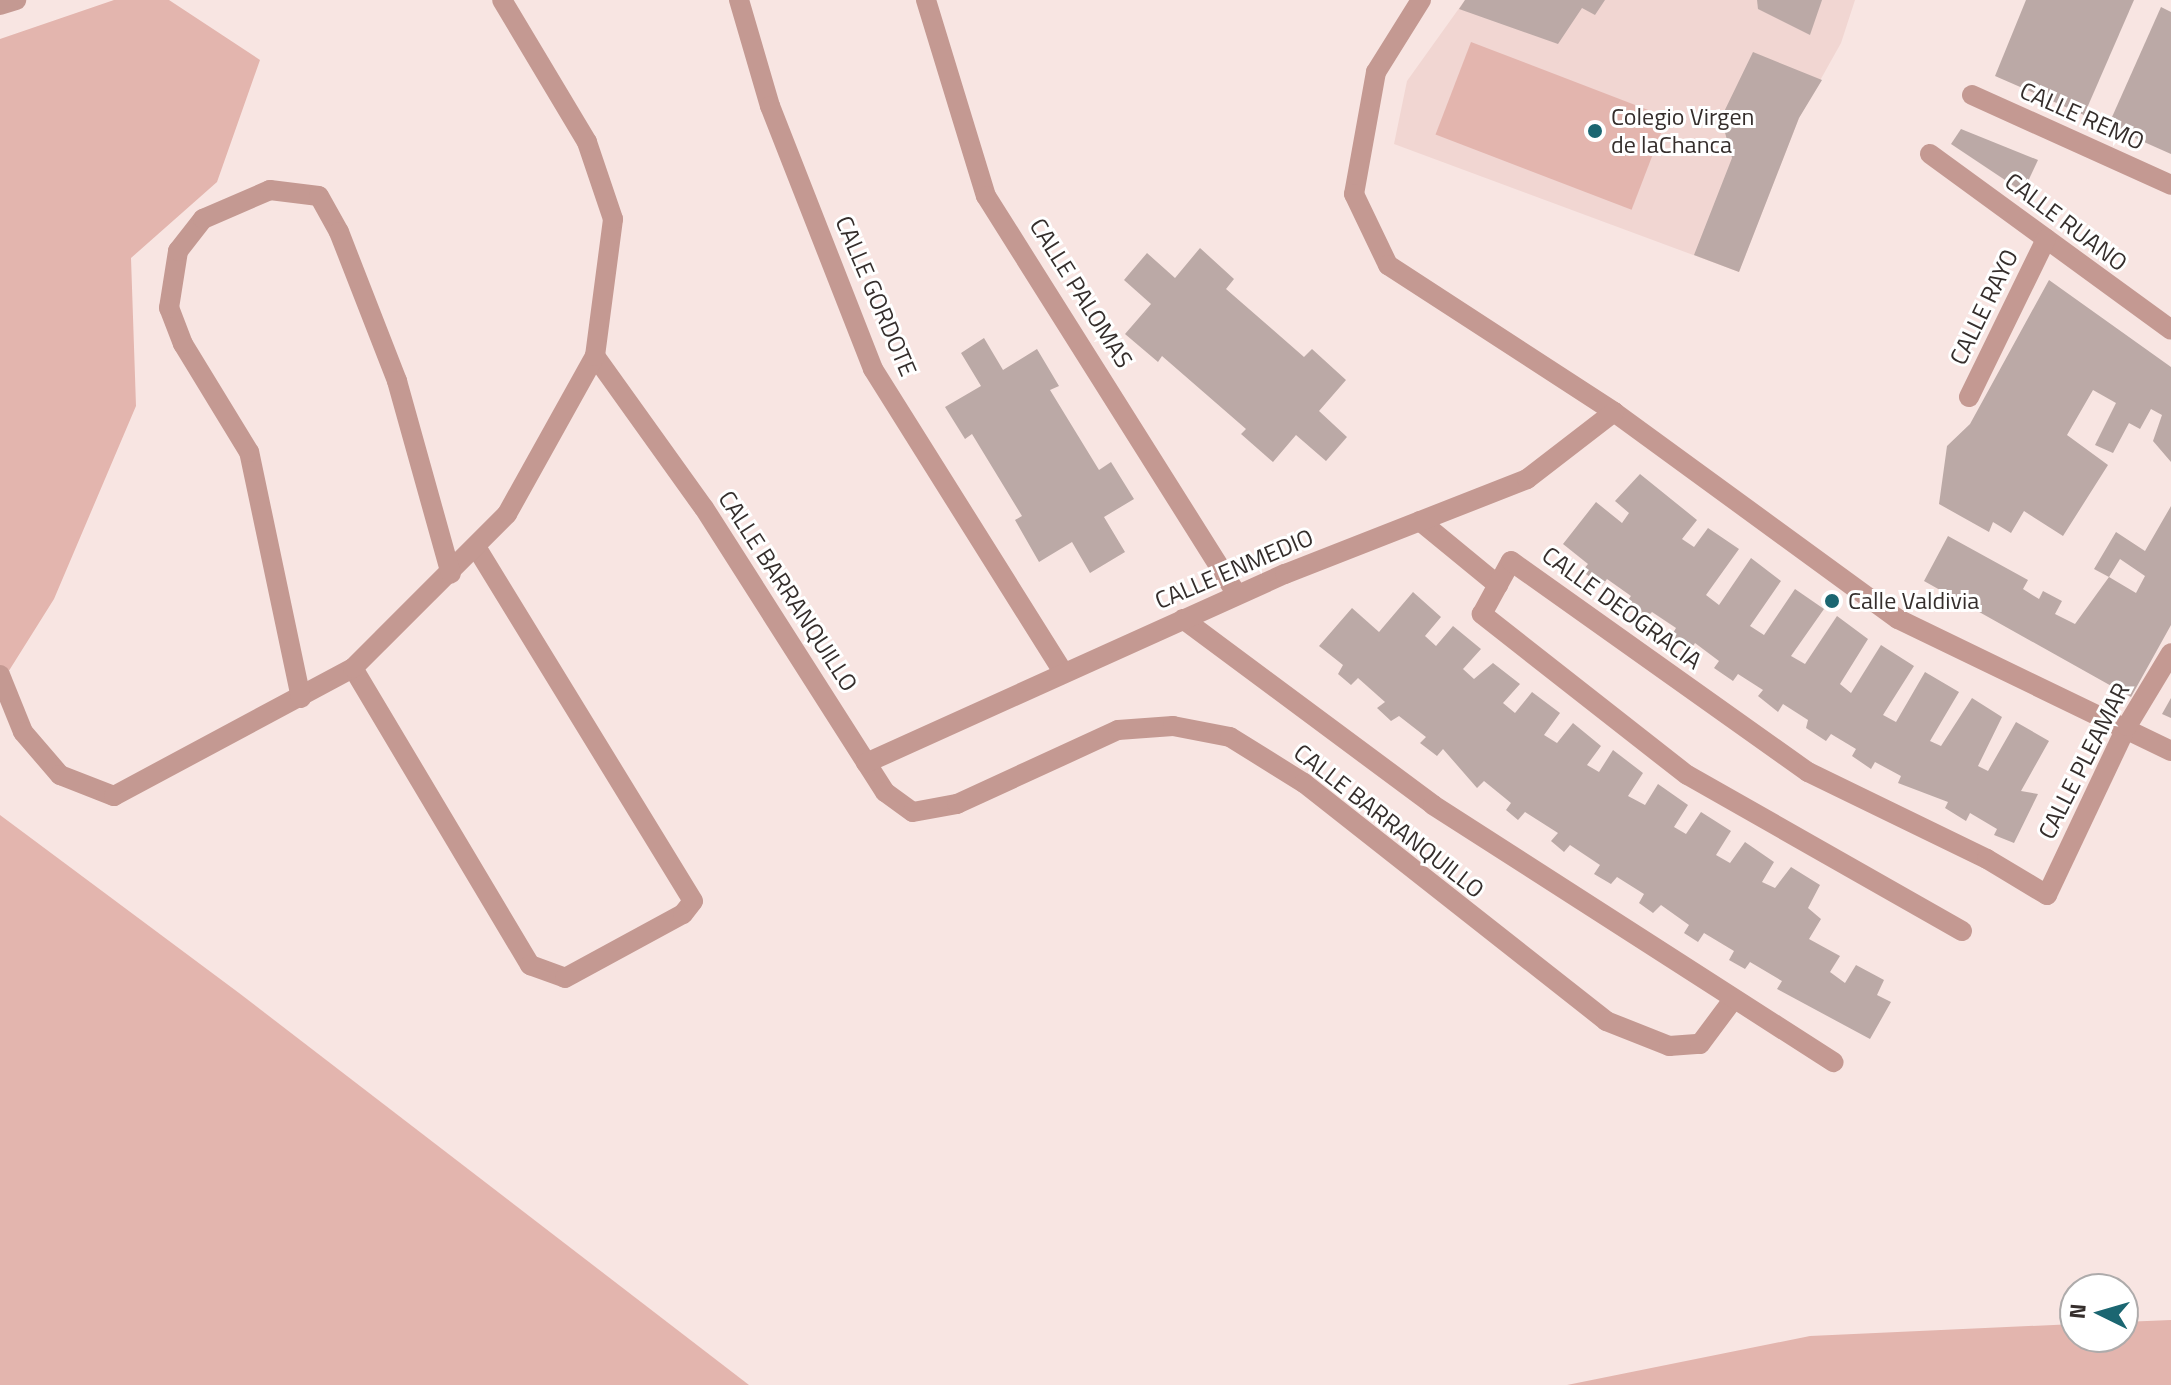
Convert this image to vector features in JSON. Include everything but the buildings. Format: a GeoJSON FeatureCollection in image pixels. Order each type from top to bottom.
{"type":"FeatureCollection","features":[{"type":"Feature","properties":{"kind":"street"},"geometry":{"type":"LineString","coordinates":[[0,5],[16,0]]}},
{"type":"Feature","properties":{"kind":"street"},"geometry":{"type":"LineString","coordinates":[[0,675],[23,732],[60,775],[114,796],[353,668],[477,548],[507,514],[595,356],[613,219],[587,142],[502,0]]}},
{"type":"Feature","properties":{"kind":"street","name":"CALLE GORDOTE"},"geometry":{"type":"LineString","coordinates":[[739,0],[770,106],[873,369],[1063,672]]}},
{"type":"Feature","properties":{"kind":"street","name":"CALLE PALOMAS"},"geometry":{"type":"LineString","coordinates":[[926,0],[986,196],[1237,595]]}},
{"type":"Feature","properties":{"kind":"street"},"geometry":{"type":"LineString","coordinates":[[1421,0],[1376,72],[1354,194],[1388,265],[1614,412],[1898,619],[2127,726],[2171,751]]}},
{"type":"Feature","properties":{"kind":"street","name":"CALLE REMO"},"geometry":{"type":"LineString","coordinates":[[1972,95],[2171,185]]}},
{"type":"Feature","properties":{"kind":"street","name":"CALLE RUANO"},"geometry":{"type":"LineString","coordinates":[[1930,154],[2171,330]]}},
{"type":"Feature","properties":{"kind":"street"},"geometry":{"type":"LineString","coordinates":[[301,698],[249,452],[183,344],[169,308],[178,251],[203,219],[270,190],[319,196],[339,232],[397,381],[451,574]]}},
{"type":"Feature","properties":{"kind":"street","name":"CALLE RAYO"},"geometry":{"type":"LineString","coordinates":[[1969,397],[2046,239]]}},
{"type":"Feature","properties":{"kind":"street","name":"CALLE BARRANQUILLO"},"geometry":{"type":"LineString","coordinates":[[595,356],[704,508],[885,792],[913,812],[957,804],[1118,730],[1173,726],[1230,737],[1304,783],[1606,1021],[1669,1046],[1700,1044],[1732,1001]]}},
{"type":"Feature","properties":{"kind":"street","name":"CALLE ENMEDIO"},"geometry":{"type":"LineString","coordinates":[[866,763],[1237,595],[1527,479],[1614,412]]}},
{"type":"Feature","properties":{"kind":"street"},"geometry":{"type":"LineString","coordinates":[[1420,521],[1498,585],[1482,614],[1687,775],[1962,931]]}},
{"type":"Feature","properties":{"kind":"street"},"geometry":{"type":"LineString","coordinates":[[353,668],[530,965],[565,978],[683,914],[693,901],[477,548]]}},
{"type":"Feature","properties":{"kind":"street","name":"CALLE DEOGRACIA"},"geometry":{"type":"LineString","coordinates":[[1498,585],[1511,561],[1808,772],[1987,859],[2047,895]]}},
{"type":"Feature","properties":{"kind":"street"},"geometry":{"type":"LineString","coordinates":[[1183,619],[1433,805],[1732,1001],[1834,1062]]}},
{"type":"Feature","properties":{"kind":"street","name":"CALLE PLEAMAR"},"geometry":{"type":"LineString","coordinates":[[2047,895],[2127,726],[2171,653]]}},
{"type":"Feature","properties":{"kind":"shaded area"},"geometry":{"type":"Polygon","coordinates":[[[114,0],[169,0],[260,60],[217,182],[131,258],[136,406],[54,599],[0,685],[0,39],[114,0]]]}},
{"type":"Feature","properties":{"kind":"shaded area","name":"Colegio Virgen de laChanca"},"geometry":{"type":"Polygon","coordinates":[[[1465,0],[1855,0],[1841,43],[1799,118],[1739,272],[1394,144],[1407,81],[1465,0]]]}},
{"type":"Feature","properties":{"kind":"shaded area"},"geometry":{"type":"Polygon","coordinates":[[[1471,42],[1667,117],[1632,210],[1436,134],[1471,42]]]}},
{"type":"Feature","properties":{"kind":"shaded area"},"geometry":{"type":"Polygon","coordinates":[[[0,815],[239,993],[749,1385],[0,1385],[0,815]]]}},
{"type":"Feature","properties":{"kind":"shaded area"},"geometry":{"type":"Polygon","coordinates":[[[2171,1320],[2171,1385],[1567,1385],[1810,1336],[2059,1325],[2059,1353],[2139,1353],[2139,1321],[2171,1320]]]}},
{"type":"Feature","properties":{"kind":"place","name":"Colegio Virgen de laChanca"},"geometry":{"type":"Point","coordinates":[1595,131]}},
{"type":"Feature","properties":{"kind":"place","name":"Calle Valdivia"},"geometry":{"type":"Point","coordinates":[1832,601]}}]}
